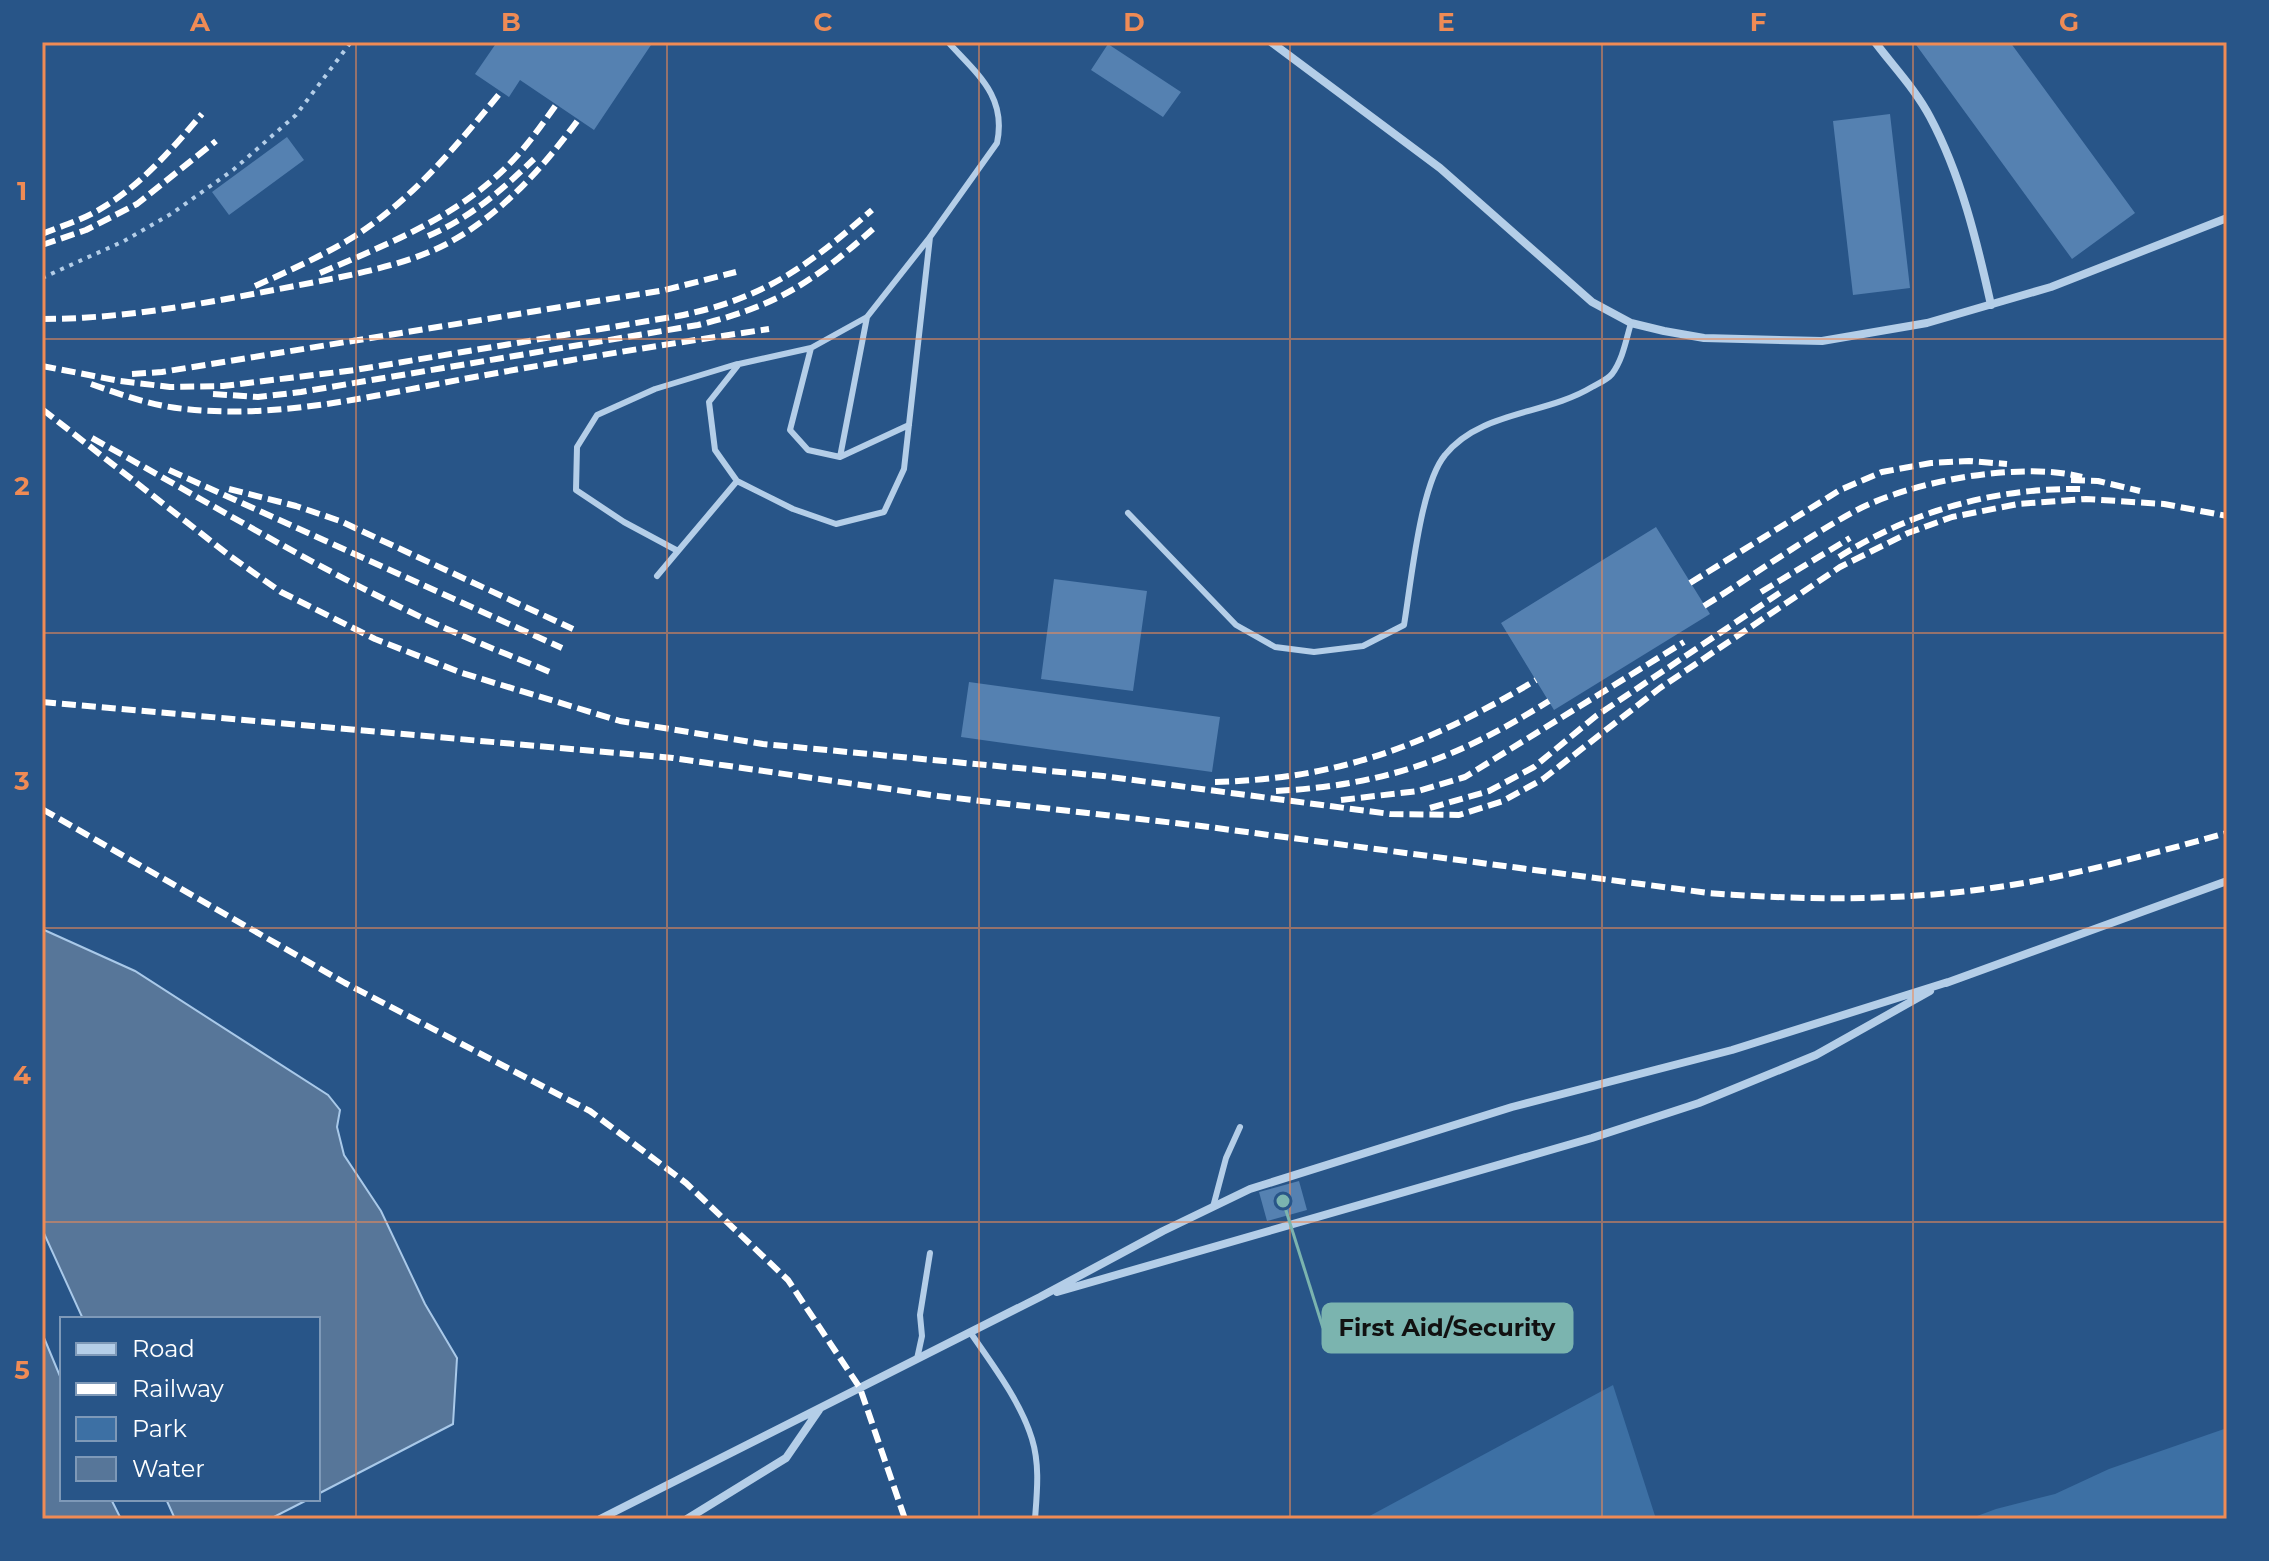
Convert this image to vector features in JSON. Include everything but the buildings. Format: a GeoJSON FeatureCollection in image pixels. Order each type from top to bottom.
{"type":"FeatureCollection","features":[{"type":"Feature","properties":{"kind":"street"},"geometry":{"type":"LineString","coordinates":[[1271,42],[1440,168],[1592,302],[1631,323],[1704,338],[1822,341],[1927,323],[2051,287],[2227,218]]}},
{"type":"Feature","properties":{"kind":"street"},"geometry":{"type":"LineString","coordinates":[[1875,42],[1929,115],[1946,153],[1978,246],[1991,305]]}},
{"type":"Feature","properties":{"kind":"street"},"geometry":{"type":"LineString","coordinates":[[600,1519],[1250,1189],[1512,1107],[1732,1050],[1946,983],[2227,881]]}},
{"type":"Feature","properties":{"kind":"street"},"geometry":{"type":"LineString","coordinates":[[1040,1297],[1592,1138],[1699,1103],[1816,1055],[1946,983]]}},
{"type":"Feature","properties":{"kind":"street"},"geometry":{"type":"LineString","coordinates":[[687,1519],[786,1458],[821,1408]]}},
{"type":"Feature","properties":{"kind":"lane"},"geometry":{"type":"LineString","coordinates":[[678,551],[624,522],[576,490],[577,447],[597,415],[655,389],[739,364],[811,348],[867,317],[930,237],[997,143],[1001,125],[994,95],[948,42]]}},
{"type":"Feature","properties":{"kind":"lane"},"geometry":{"type":"LineString","coordinates":[[739,364],[709,402],[715,450],[737,481],[793,509],[836,524],[884,512],[904,469],[930,237]]}},
{"type":"Feature","properties":{"kind":"lane"},"geometry":{"type":"LineString","coordinates":[[840,457],[867,317]]}},
{"type":"Feature","properties":{"kind":"lane"},"geometry":{"type":"LineString","coordinates":[[1128,513],[1236,625],[1275,647],[1314,652],[1363,646],[1404,625],[1425,500],[1442,457],[1457,441],[1487,424],[1573,399],[1610,376],[1621,358],[1631,323]]}},
{"type":"Feature","properties":{"kind":"lane"},"geometry":{"type":"LineString","coordinates":[[811,348],[790,430],[808,450],[840,457],[909,425]]}},
{"type":"Feature","properties":{"kind":"lane"},"geometry":{"type":"LineString","coordinates":[[657,576],[737,481]]}},
{"type":"Feature","properties":{"kind":"lane"},"geometry":{"type":"LineString","coordinates":[[1213,1207],[1226,1158],[1240,1127]]}},
{"type":"Feature","properties":{"kind":"lane"},"geometry":{"type":"LineString","coordinates":[[917,1359],[930,1253]]}},
{"type":"Feature","properties":{"kind":"lane"},"geometry":{"type":"LineString","coordinates":[[970,1332],[1005,1384],[1032,1438],[1038,1476],[1035,1519]]}},
{"type":"Feature","properties":{"kind":"path"},"geometry":{"type":"LineString","coordinates":[[42,278],[124,241],[171,214],[233,170],[296,115],[351,42]]}},
{"type":"Feature","properties":{"kind":"green space"},"geometry":{"type":"Polygon","coordinates":[[[1613,1385],[1656,1519],[1364,1519],[1613,1385]]]}},
{"type":"Feature","properties":{"kind":"green space"},"geometry":{"type":"Polygon","coordinates":[[[2227,1428],[2227,1519],[1969,1519],[2055,1494],[2109,1469],[2227,1428]]]}},
{"type":"Feature","properties":{"kind":"water"},"geometry":{"type":"Polygon","coordinates":[[[42,929],[135,971],[328,1095],[340,1110],[337,1127],[344,1155],[381,1211],[425,1304],[457,1358],[453,1424],[320,1493],[320,1317],[82,1317],[42,1229],[42,929]]]}},
{"type":"Feature","properties":{"kind":"water"},"geometry":{"type":"Polygon","coordinates":[[[42,1333],[60,1376],[60,1501],[112,1501],[121,1519],[42,1519],[42,1333]]]}},
{"type":"Feature","properties":{"kind":"water"},"geometry":{"type":"Polygon","coordinates":[[[167,1501],[305,1501],[270,1519],[175,1519],[167,1501]]]}},
{"type":"Feature","properties":{"kind":"railway"},"geometry":{"type":"LineString","coordinates":[[255,286],[331,250],[397,205],[434,170],[501,92]]}},
{"type":"Feature","properties":{"kind":"railway"},"geometry":{"type":"LineString","coordinates":[[320,273],[424,226],[472,196],[515,158],[556,105]]}},
{"type":"Feature","properties":{"kind":"railway"},"geometry":{"type":"LineString","coordinates":[[42,234],[89,215],[126,192],[166,155],[202,114]]}},
{"type":"Feature","properties":{"kind":"railway"},"geometry":{"type":"LineString","coordinates":[[42,319],[137,313],[200,303],[357,274],[420,255],[457,238],[508,200],[538,170],[578,120]]}},
{"type":"Feature","properties":{"kind":"railway"},"geometry":{"type":"LineString","coordinates":[[42,245],[86,230],[137,204],[216,141]]}},
{"type":"Feature","properties":{"kind":"railway"},"geometry":{"type":"LineString","coordinates":[[428,236],[458,221],[485,202],[534,159]]}},
{"type":"Feature","properties":{"kind":"railway"},"geometry":{"type":"LineString","coordinates":[[42,366],[170,387],[223,386],[355,370],[678,316],[736,300],[783,278],[827,248],[872,210]]}},
{"type":"Feature","properties":{"kind":"railway"},"geometry":{"type":"LineString","coordinates":[[213,394],[258,397],[301,392],[698,325],[726,318],[793,290],[873,229]]}},
{"type":"Feature","properties":{"kind":"railway"},"geometry":{"type":"LineString","coordinates":[[132,374],[162,372],[665,290],[736,272]]}},
{"type":"Feature","properties":{"kind":"railway"},"geometry":{"type":"LineString","coordinates":[[91,384],[173,408],[223,411],[299,408],[769,329]]}},
{"type":"Feature","properties":{"kind":"railway"},"geometry":{"type":"LineString","coordinates":[[42,409],[230,556],[281,592],[375,639],[462,673],[620,721],[763,744],[1103,776],[1390,814],[1459,815],[1503,801],[1543,779],[1660,688],[1840,567],[1908,533],[1952,517],[2018,504],[2086,499],[2164,504],[2227,516]]}},
{"type":"Feature","properties":{"kind":"railway"},"geometry":{"type":"LineString","coordinates":[[92,438],[359,586],[436,624],[550,672]]}},
{"type":"Feature","properties":{"kind":"railway"},"geometry":{"type":"LineString","coordinates":[[1690,583],[1840,490],[1882,472],[1931,463],[1969,461],[2007,464]]}},
{"type":"Feature","properties":{"kind":"railway"},"geometry":{"type":"LineString","coordinates":[[169,470],[562,648]]}},
{"type":"Feature","properties":{"kind":"railway"},"geometry":{"type":"LineString","coordinates":[[1704,606],[1798,545],[1878,500],[1935,483],[1998,473],[2029,471],[2082,477]]}},
{"type":"Feature","properties":{"kind":"railway"},"geometry":{"type":"LineString","coordinates":[[2071,480],[2098,481],[2140,491]]}},
{"type":"Feature","properties":{"kind":"railway"},"geometry":{"type":"LineString","coordinates":[[229,489],[340,521],[573,629]]}},
{"type":"Feature","properties":{"kind":"railway"},"geometry":{"type":"LineString","coordinates":[[1839,557],[1896,526],[1957,505],[2021,492],[2086,489]]}},
{"type":"Feature","properties":{"kind":"railway"},"geometry":{"type":"LineString","coordinates":[[1761,592],[1850,538]]}},
{"type":"Feature","properties":{"kind":"railway"},"geometry":{"type":"LineString","coordinates":[[1430,808],[1489,791],[1534,767],[1596,716],[1781,592]]}},
{"type":"Feature","properties":{"kind":"railway"},"geometry":{"type":"LineString","coordinates":[[1341,800],[1418,791],[1465,777],[1684,642]]}},
{"type":"Feature","properties":{"kind":"railway"},"geometry":{"type":"LineString","coordinates":[[1215,782],[1303,774],[1383,754],[1458,723],[1536,680]]}},
{"type":"Feature","properties":{"kind":"railway"},"geometry":{"type":"LineString","coordinates":[[1276,791],[1352,783],[1419,766],[1483,739],[1549,701]]}},
{"type":"Feature","properties":{"kind":"railway"},"geometry":{"type":"LineString","coordinates":[[42,702],[673,758],[938,796],[1752,896],[1880,898],[2008,886],[2072,873],[2227,833]]}},
{"type":"Feature","properties":{"kind":"railway"},"geometry":{"type":"LineString","coordinates":[[42,809],[345,983],[590,1111],[686,1183],[788,1280],[860,1388],[905,1519]]}},
{"type":"Feature","properties":{"kind":"place","name":"First Aid/Security"},"geometry":{"type":"Point","coordinates":[1283,1201]}}]}
